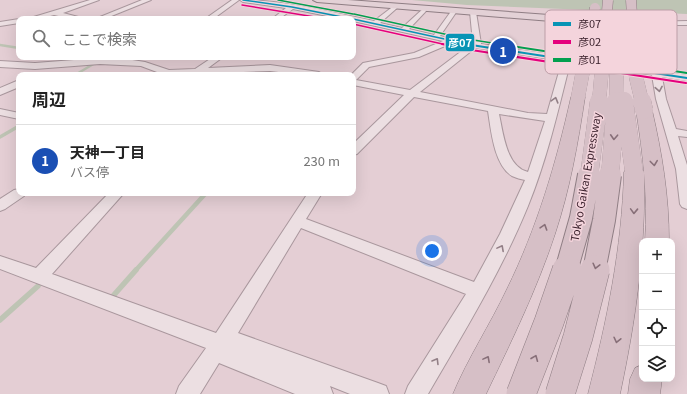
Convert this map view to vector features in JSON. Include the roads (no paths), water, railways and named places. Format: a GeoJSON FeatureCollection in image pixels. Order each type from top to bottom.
{"type":"FeatureCollection","features":[{"type":"Feature","properties":{"kind":"highway"},"geometry":{"type":"LineString","coordinates":[[594,10],[596,0]]}},
{"type":"Feature","properties":{"kind":"highway","name":"Tokyo Gaikan Expressway"},"geometry":{"type":"LineString","coordinates":[[607,10],[608,0]]}},
{"type":"Feature","properties":{"kind":"highway","name":"Tokyo Gaikan Expressway"},"geometry":{"type":"LineString","coordinates":[[618,0],[618,10]]}},
{"type":"Feature","properties":{"kind":"highway"},"geometry":{"type":"LineString","coordinates":[[631,0],[632,10]]}},
{"type":"Feature","properties":{"kind":"highway"},"geometry":{"type":"LineString","coordinates":[[469,394],[501,333],[536,252],[561,175],[582,74]]}},
{"type":"Feature","properties":{"kind":"highway","name":"Tokyo Gaikan Expressway"},"geometry":{"type":"LineString","coordinates":[[521,394],[548,325],[573,248],[593,148],[600,74]]}},
{"type":"Feature","properties":{"kind":"highway","name":"Tokyo Gaikan Expressway"},"geometry":{"type":"LineString","coordinates":[[560,394],[581,329],[598,257],[613,160],[616,74]]}},
{"type":"Feature","properties":{"kind":"highway"},"geometry":{"type":"LineString","coordinates":[[604,394],[619,334],[629,268],[635,195],[630,130],[619,74]]}},
{"type":"Feature","properties":{"kind":"highway"},"geometry":{"type":"LineString","coordinates":[[636,74],[653,154],[657,190],[657,238]]}},
{"type":"Feature","properties":{"kind":"highway"},"geometry":{"type":"LineString","coordinates":[[644,394],[646,382]]}},
{"type":"Feature","properties":{"kind":"main road"},"geometry":{"type":"LineString","coordinates":[[317,0],[545,18]]}},
{"type":"Feature","properties":{"kind":"street"},"geometry":{"type":"LineString","coordinates":[[43,16],[96,0]]}},
{"type":"Feature","properties":{"kind":"street"},"geometry":{"type":"LineString","coordinates":[[106,16],[148,0]]}},
{"type":"Feature","properties":{"kind":"street"},"geometry":{"type":"LineString","coordinates":[[212,16],[236,0]]}},
{"type":"Feature","properties":{"kind":"street"},"geometry":{"type":"LineString","coordinates":[[243,0],[292,7],[338,16]]}},
{"type":"Feature","properties":{"kind":"street"},"geometry":{"type":"LineString","coordinates":[[279,16],[292,7]]}},
{"type":"Feature","properties":{"kind":"street"},"geometry":{"type":"LineString","coordinates":[[375,24],[395,7]]}},
{"type":"Feature","properties":{"kind":"street"},"geometry":{"type":"LineString","coordinates":[[404,30],[425,9]]}},
{"type":"Feature","properties":{"kind":"street"},"geometry":{"type":"LineString","coordinates":[[436,37],[454,11]]}},
{"type":"Feature","properties":{"kind":"street"},"geometry":{"type":"LineString","coordinates":[[356,148],[411,94],[478,42],[473,12]]}},
{"type":"Feature","properties":{"kind":"street"},"geometry":{"type":"LineString","coordinates":[[52,14],[64,16]]}},
{"type":"Feature","properties":{"kind":"street"},"geometry":{"type":"LineString","coordinates":[[356,20],[451,41],[545,55]]}},
{"type":"Feature","properties":{"kind":"street"},"geometry":{"type":"LineString","coordinates":[[0,24],[16,21]]}},
{"type":"Feature","properties":{"kind":"street"},"geometry":{"type":"LineString","coordinates":[[356,75],[366,65],[416,55],[451,41]]}},
{"type":"Feature","properties":{"kind":"street"},"geometry":{"type":"LineString","coordinates":[[0,64],[16,56]]}},
{"type":"Feature","properties":{"kind":"street"},"geometry":{"type":"LineString","coordinates":[[43,72],[68,60]]}},
{"type":"Feature","properties":{"kind":"street"},"geometry":{"type":"LineString","coordinates":[[142,64],[148,60]]}},
{"type":"Feature","properties":{"kind":"street"},"geometry":{"type":"LineString","coordinates":[[196,72],[214,60]]}},
{"type":"Feature","properties":{"kind":"street"},"geometry":{"type":"LineString","coordinates":[[0,64],[36,66],[100,61],[142,64],[165,72]]}},
{"type":"Feature","properties":{"kind":"street"},"geometry":{"type":"LineString","coordinates":[[229,72],[270,68],[302,72]]}},
{"type":"Feature","properties":{"kind":"street"},"geometry":{"type":"LineString","coordinates":[[416,394],[478,292],[504,242],[532,177],[562,74]]}},
{"type":"Feature","properties":{"kind":"street"},"geometry":{"type":"LineString","coordinates":[[656,74],[661,98],[684,169],[687,204]]}},
{"type":"Feature","properties":{"kind":"street"},"geometry":{"type":"LineString","coordinates":[[666,74],[687,78]]}},
{"type":"Feature","properties":{"kind":"street"},"geometry":{"type":"LineString","coordinates":[[356,83],[493,109],[550,118]]}},
{"type":"Feature","properties":{"kind":"street"},"geometry":{"type":"LineString","coordinates":[[0,92],[16,84]]}},
{"type":"Feature","properties":{"kind":"street"},"geometry":{"type":"LineString","coordinates":[[493,109],[503,153],[507,162],[515,172],[532,177]]}},
{"type":"Feature","properties":{"kind":"street"},"geometry":{"type":"LineString","coordinates":[[0,112],[16,115]]}},
{"type":"Feature","properties":{"kind":"street"},"geometry":{"type":"LineString","coordinates":[[671,132],[687,134]]}},
{"type":"Feature","properties":{"kind":"street"},"geometry":{"type":"LineString","coordinates":[[0,206],[16,196]]}},
{"type":"Feature","properties":{"kind":"street"},"geometry":{"type":"LineString","coordinates":[[40,276],[114,196]]}},
{"type":"Feature","properties":{"kind":"street"},"geometry":{"type":"LineString","coordinates":[[187,394],[313,196]]}},
{"type":"Feature","properties":{"kind":"street"},"geometry":{"type":"LineString","coordinates":[[297,221],[478,292]]}},
{"type":"Feature","properties":{"kind":"street"},"geometry":{"type":"LineString","coordinates":[[0,262],[220,344],[378,394]]}},
{"type":"Feature","properties":{"kind":"street"},"geometry":{"type":"LineString","coordinates":[[220,344],[322,394]]}},
{"type":"Feature","properties":{"kind":"waterway"},"geometry":{"type":"LineString","coordinates":[[0,45],[16,48]]}},
{"type":"Feature","properties":{"kind":"waterway"},"geometry":{"type":"LineString","coordinates":[[60,63],[66,60]]}},
{"type":"Feature","properties":{"kind":"waterway"},"geometry":{"type":"LineString","coordinates":[[80,72],[95,63],[93,63]]}},
{"type":"Feature","properties":{"kind":"waterway"},"geometry":{"type":"LineString","coordinates":[[0,137],[16,128]]}},
{"type":"Feature","properties":{"kind":"waterway"},"geometry":{"type":"LineString","coordinates":[[135,271],[203,196]]}},
{"type":"Feature","properties":{"kind":"waterway"},"geometry":{"type":"LineString","coordinates":[[113,296],[136,270]]}},
{"type":"Feature","properties":{"kind":"waterway"},"geometry":{"type":"LineString","coordinates":[[0,320],[38,286]]}},
{"type":"Feature","properties":{"kind":"place","name":"天神一丁目"},"geometry":{"type":"Point","coordinates":[503,51]}}]}
